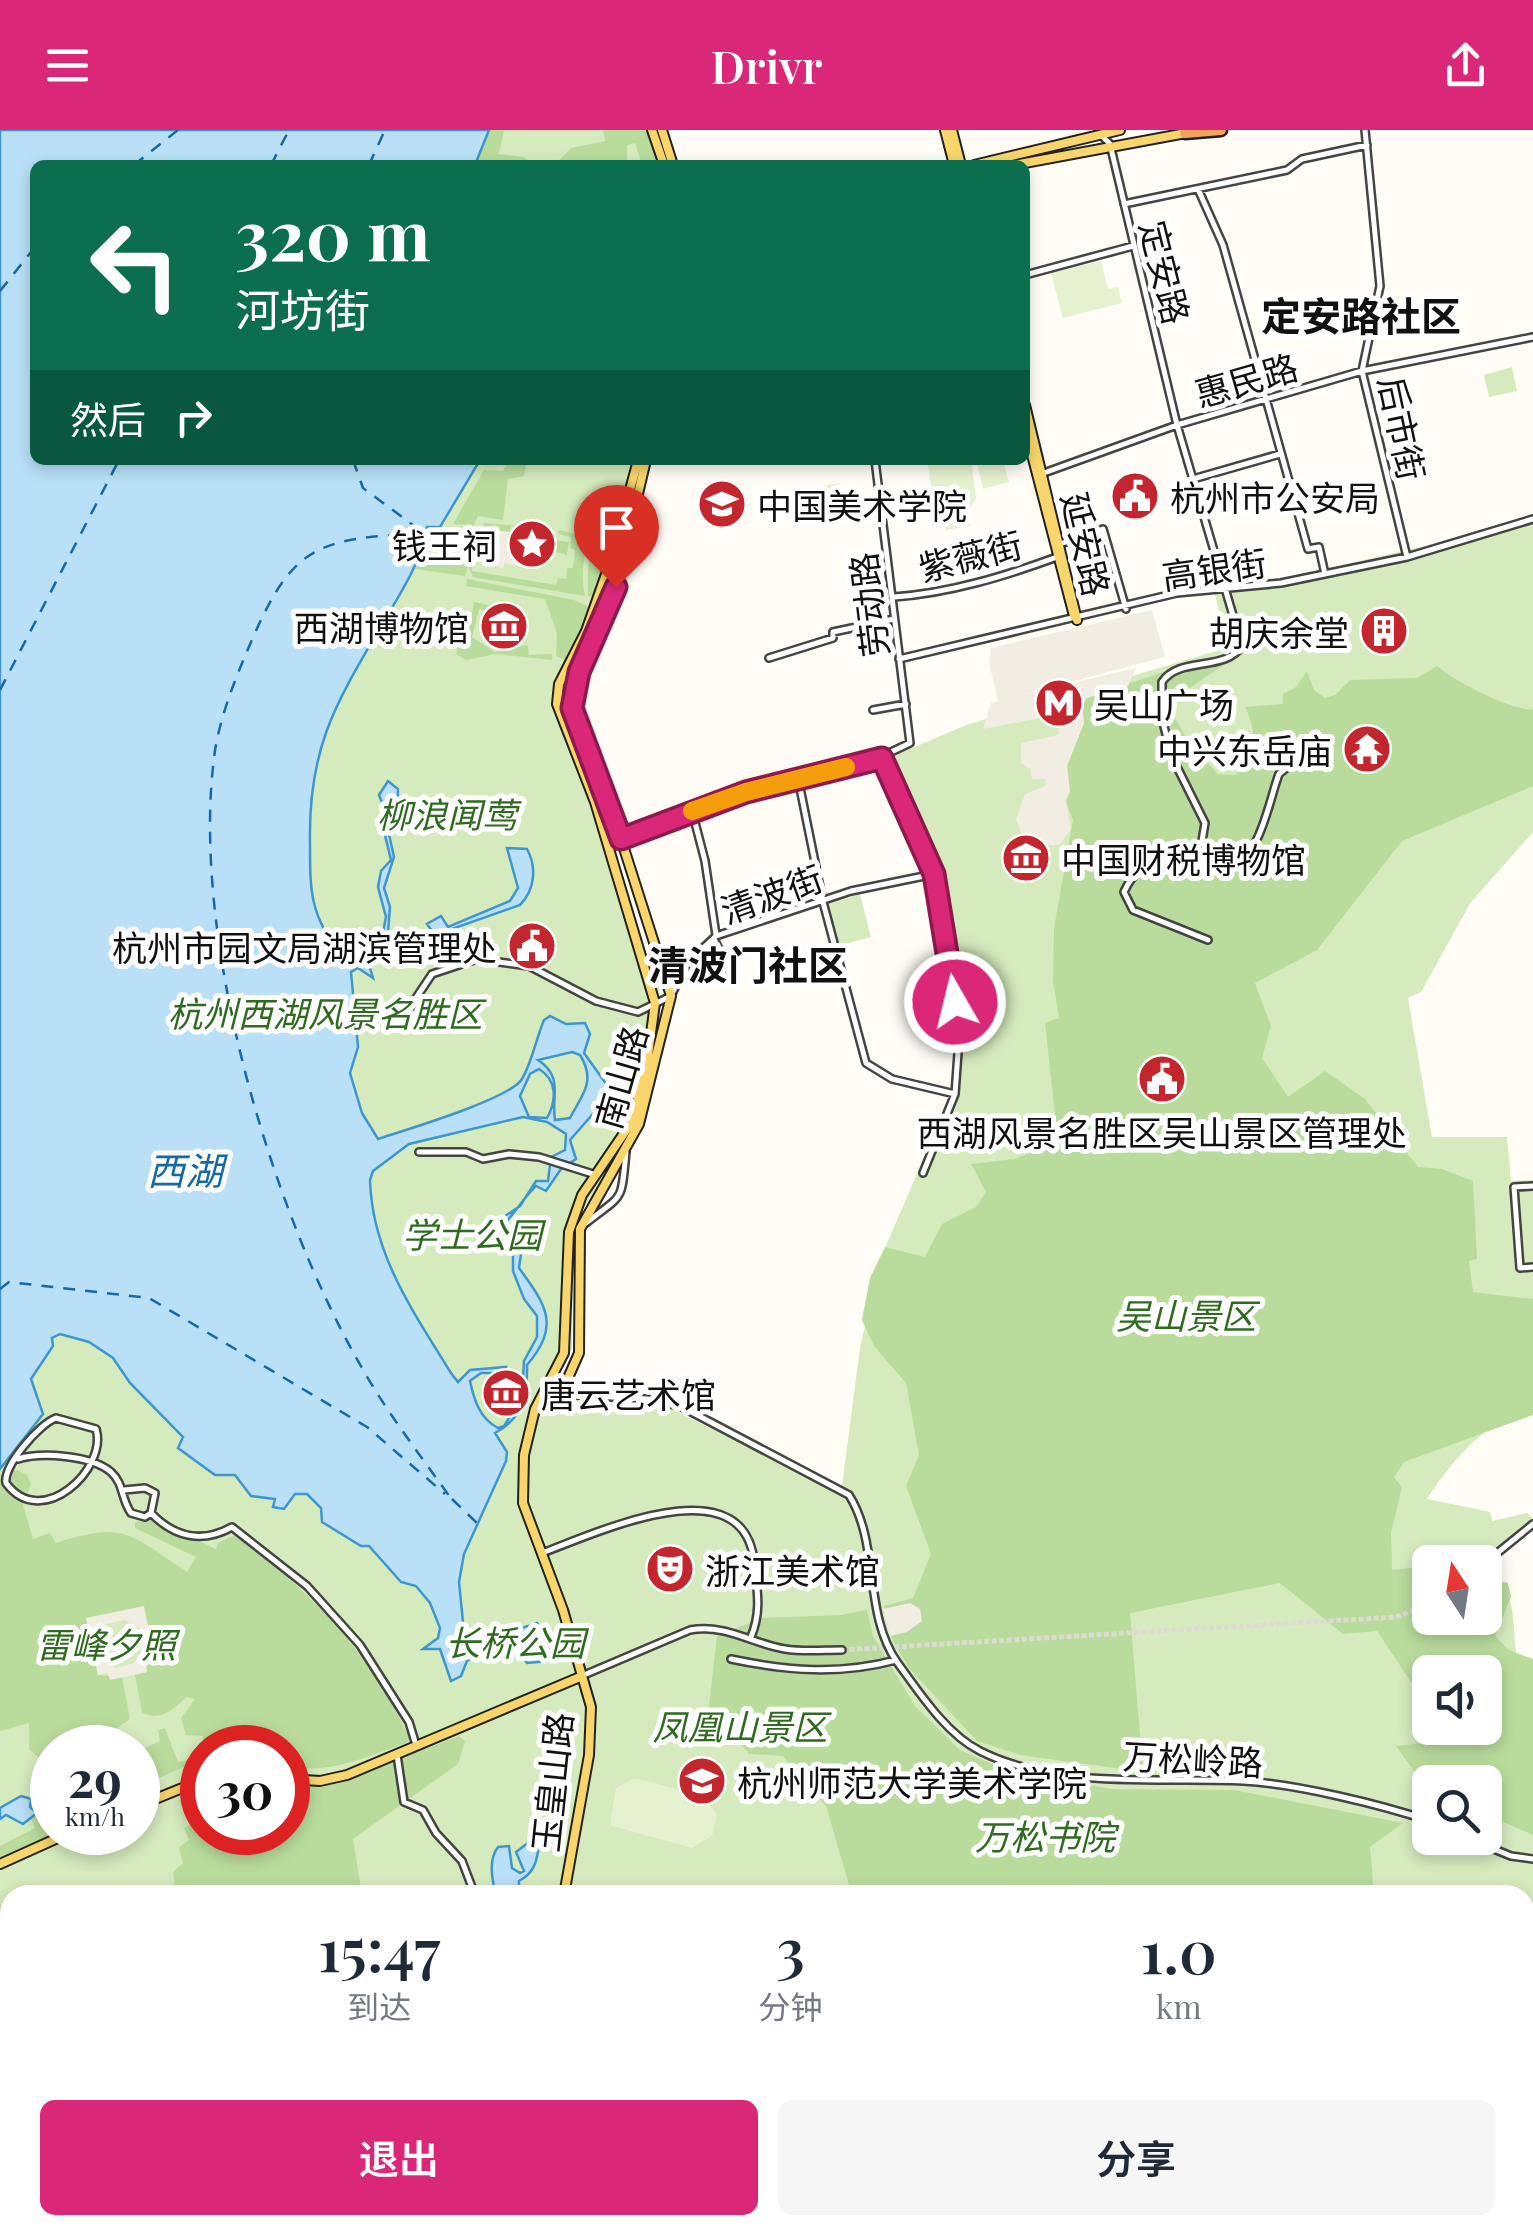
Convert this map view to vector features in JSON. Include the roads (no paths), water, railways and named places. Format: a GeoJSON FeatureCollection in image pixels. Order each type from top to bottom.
{"type":"FeatureCollection","features":[{"type":"Feature","properties":{"kind":"highway"},"geometry":{"type":"LineString","coordinates":[[1185,133],[1221,130]]}},
{"type":"Feature","properties":{"kind":"main road"},"geometry":{"type":"LineString","coordinates":[[652,130],[662,160]]}},
{"type":"Feature","properties":{"kind":"main road"},"geometry":{"type":"LineString","coordinates":[[662,130],[671,160]]}},
{"type":"Feature","properties":{"kind":"main road"},"geometry":{"type":"LineString","coordinates":[[949,130],[957,160]]}},
{"type":"Feature","properties":{"kind":"main road"},"geometry":{"type":"LineString","coordinates":[[1030,162],[1200,130]]}},
{"type":"Feature","properties":{"kind":"main road"},"geometry":{"type":"LineString","coordinates":[[993,160],[1114,131],[1110,144]]}},
{"type":"Feature","properties":{"kind":"main road","name":"延安路"},"geometry":{"type":"LineString","coordinates":[[1030,427],[1076,620]]}},
{"type":"Feature","properties":{"kind":"main road","name":"延安路"},"geometry":{"type":"LineString","coordinates":[[1030,443],[1060,544],[1076,620]]}},
{"type":"Feature","properties":{"kind":"main road","name":"南山路"},"geometry":{"type":"LineString","coordinates":[[580,1677],[563,1610],[523,1503],[524,1455],[535,1409],[564,1353],[570,1232],[582,1195],[628,1127],[647,1062],[655,1004],[607,845],[557,704],[560,684],[586,631],[612,557],[637,465]]}},
{"type":"Feature","properties":{"kind":"main road","name":"南山路"},"geometry":{"type":"LineString","coordinates":[[580,1229],[639,1124],[670,996],[621,839],[572,708],[572,692],[616,587],[645,465]]}},
{"type":"Feature","properties":{"kind":"main road"},"geometry":{"type":"LineString","coordinates":[[535,1409],[558,1394],[579,1352],[580,1229]]}},
{"type":"Feature","properties":{"kind":"main road"},"geometry":{"type":"LineString","coordinates":[[310,1778],[337,1777],[398,1755],[580,1677]]}},
{"type":"Feature","properties":{"kind":"main road","name":"玉皇山路"},"geometry":{"type":"LineString","coordinates":[[566,1885],[589,1756],[591,1707],[580,1677]]}},
{"type":"Feature","properties":{"kind":"main road"},"geometry":{"type":"LineString","coordinates":[[0,1864],[30,1850]]}},
{"type":"Feature","properties":{"kind":"street","name":"后市街"},"geometry":{"type":"LineString","coordinates":[[1365,130],[1380,286],[1362,371],[1407,558]]}},
{"type":"Feature","properties":{"kind":"street"},"geometry":{"type":"LineString","coordinates":[[1100,132],[1110,144]]}},
{"type":"Feature","properties":{"kind":"street","name":"定安路"},"geometry":{"type":"LineString","coordinates":[[1110,144],[1177,425],[1242,646],[1234,656],[1169,674],[1161,688],[1164,730],[1171,755],[1203,816],[1202,841]]}},
{"type":"Feature","properties":{"kind":"street"},"geometry":{"type":"LineString","coordinates":[[1124,204],[1287,170],[1302,159],[1367,145]]}},
{"type":"Feature","properties":{"kind":"street"},"geometry":{"type":"LineString","coordinates":[[1198,189],[1223,245],[1308,550],[1320,547],[1326,575]]}},
{"type":"Feature","properties":{"kind":"street"},"geometry":{"type":"LineString","coordinates":[[1030,273],[1133,246]]}},
{"type":"Feature","properties":{"kind":"street","name":"惠民路"},"geometry":{"type":"LineString","coordinates":[[1040,474],[1177,425],[1362,371],[1533,337]]}},
{"type":"Feature","properties":{"kind":"street"},"geometry":{"type":"LineString","coordinates":[[1193,479],[1280,454]]}},
{"type":"Feature","properties":{"kind":"street","name":"劳动路"},"geometry":{"type":"LineString","coordinates":[[876,465],[910,743],[882,758]]}},
{"type":"Feature","properties":{"kind":"street","name":"高银街"},"geometry":{"type":"LineString","coordinates":[[900,659],[1177,594],[1326,575],[1407,558],[1533,519]]}},
{"type":"Feature","properties":{"kind":"street"},"geometry":{"type":"LineString","coordinates":[[1060,544],[1103,529],[1126,609]]}},
{"type":"Feature","properties":{"kind":"street","name":"紫薇街"},"geometry":{"type":"LineString","coordinates":[[894,597],[925,595],[1007,576],[1058,557]]}},
{"type":"Feature","properties":{"kind":"street"},"geometry":{"type":"LineString","coordinates":[[769,658],[833,638],[833,632],[894,618]]}},
{"type":"Feature","properties":{"kind":"street"},"geometry":{"type":"LineString","coordinates":[[873,710],[906,704]]}},
{"type":"Feature","properties":{"kind":"street"},"geometry":{"type":"LineString","coordinates":[[1208,940],[1132,910],[1124,892],[1151,863],[1184,862],[1202,841],[1226,870],[1234,868],[1266,824],[1275,804],[1279,774],[1296,760],[1318,757]]}},
{"type":"Feature","properties":{"kind":"street"},"geometry":{"type":"LineString","coordinates":[[607,845],[692,811],[798,778],[882,758],[934,874],[960,1039],[955,1094],[923,1173]]}},
{"type":"Feature","properties":{"kind":"street"},"geometry":{"type":"LineString","coordinates":[[798,778],[823,902],[870,1068],[955,1094]]}},
{"type":"Feature","properties":{"kind":"street"},"geometry":{"type":"LineString","coordinates":[[692,811],[706,861],[715,938],[731,973]]}},
{"type":"Feature","properties":{"kind":"street","name":"清波街"},"geometry":{"type":"LineString","coordinates":[[655,1004],[670,996],[687,962],[715,938],[880,884],[934,874]]}},
{"type":"Feature","properties":{"kind":"street"},"geometry":{"type":"LineString","coordinates":[[404,1016],[432,974],[477,960],[529,966],[617,1009],[638,1012],[655,1004]]}},
{"type":"Feature","properties":{"kind":"street"},"geometry":{"type":"LineString","coordinates":[[580,1229],[619,1198],[628,1127]]}},
{"type":"Feature","properties":{"kind":"street"},"geometry":{"type":"LineString","coordinates":[[419,1152],[466,1152],[483,1159],[510,1154],[539,1158],[596,1176]]}},
{"type":"Feature","properties":{"kind":"street"},"geometry":{"type":"LineString","coordinates":[[1533,1186],[1514,1187],[1520,1268],[1533,1267]]}},
{"type":"Feature","properties":{"kind":"street"},"geometry":{"type":"LineString","coordinates":[[548,1383],[558,1394]]}},
{"type":"Feature","properties":{"kind":"street","name":"万松岭路"},"geometry":{"type":"LineString","coordinates":[[558,1394],[646,1399],[680,1406],[840,1488],[859,1515],[880,1624],[896,1660],[966,1742],[1010,1762],[1122,1781],[1261,1783],[1412,1817]]}},
{"type":"Feature","properties":{"kind":"street"},"geometry":{"type":"LineString","coordinates":[[70,1418],[98,1434],[90,1464],[60,1498],[34,1501],[19,1497],[6,1483],[5,1472],[18,1459],[43,1424],[70,1418]]}},
{"type":"Feature","properties":{"kind":"street"},"geometry":{"type":"LineString","coordinates":[[18,1459],[64,1457],[110,1472],[124,1490],[130,1513],[138,1517],[152,1513]]}},
{"type":"Feature","properties":{"kind":"street"},"geometry":{"type":"LineString","coordinates":[[124,1490],[145,1488],[155,1494],[152,1513]]}},
{"type":"Feature","properties":{"kind":"street"},"geometry":{"type":"LineString","coordinates":[[542,1552],[654,1515],[679,1511],[724,1514],[736,1521],[752,1540],[760,1616],[751,1637]]}},
{"type":"Feature","properties":{"kind":"street"},"geometry":{"type":"LineString","coordinates":[[152,1513],[162,1524],[188,1536],[218,1536],[232,1527],[306,1586],[360,1645],[409,1722],[417,1747]]}},
{"type":"Feature","properties":{"kind":"street"},"geometry":{"type":"LineString","coordinates":[[1502,1549],[1533,1524]]}},
{"type":"Feature","properties":{"kind":"street"},"geometry":{"type":"LineString","coordinates":[[580,1677],[690,1630],[728,1629],[784,1649],[842,1650]]}},
{"type":"Feature","properties":{"kind":"street"},"geometry":{"type":"LineString","coordinates":[[731,1659],[780,1669],[850,1671],[896,1660]]}},
{"type":"Feature","properties":{"kind":"street"},"geometry":{"type":"LineString","coordinates":[[398,1755],[404,1802],[423,1810],[436,1833],[462,1861],[471,1885]]}},
{"type":"Feature","properties":{"kind":"street"},"geometry":{"type":"LineString","coordinates":[[1502,1852],[1533,1859]]}},
{"type":"Feature","properties":{"kind":"water","name":"西湖"},"geometry":{"type":"Polygon","coordinates":[[[0,130],[489,130],[477,160],[30,160],[30,465],[477,465],[440,527],[427,527],[410,577],[351,678],[328,727],[314,779],[310,876],[323,928],[341,956],[363,961],[375,953],[386,917],[378,887],[381,871],[391,860],[383,827],[386,813],[379,795],[388,781],[398,789],[396,809],[387,825],[394,857],[384,888],[390,907],[387,945],[392,954],[431,943],[435,935],[427,924],[441,916],[448,927],[510,901],[518,888],[507,848],[527,849],[532,863],[531,885],[520,905],[446,931],[432,947],[373,962],[369,965],[373,978],[358,968],[351,972],[358,1047],[350,1073],[362,1113],[378,1139],[456,1113],[513,1087],[522,1079],[544,1020],[550,1016],[566,1024],[585,1023],[590,1034],[584,1053],[607,1085],[606,1099],[570,1140],[576,1159],[561,1169],[546,1191],[536,1186],[525,1198],[536,1181],[548,1181],[551,1157],[565,1150],[566,1134],[547,1122],[523,1117],[409,1144],[373,1171],[370,1180],[378,1233],[397,1282],[451,1373],[458,1382],[470,1370],[506,1367],[504,1373],[481,1373],[470,1381],[482,1413],[498,1428],[504,1426],[522,1398],[524,1361],[537,1337],[537,1316],[524,1299],[513,1271],[513,1245],[495,1223],[518,1207],[504,1224],[522,1247],[519,1268],[542,1304],[547,1326],[538,1351],[527,1365],[522,1405],[512,1421],[495,1433],[507,1452],[506,1461],[464,1554],[459,1582],[466,1652],[474,1655],[504,1639],[520,1644],[519,1629],[537,1623],[551,1645],[549,1661],[527,1663],[517,1648],[503,1650],[495,1646],[467,1661],[461,1676],[451,1681],[440,1649],[423,1649],[438,1638],[440,1628],[430,1603],[416,1586],[401,1582],[369,1546],[361,1546],[322,1522],[321,1508],[307,1494],[295,1494],[284,1509],[273,1507],[275,1499],[251,1496],[235,1475],[215,1475],[178,1448],[183,1437],[130,1383],[113,1358],[89,1342],[60,1334],[52,1338],[53,1346],[31,1379],[43,1414],[0,1469],[0,130]],[[572,1052],[538,1060],[554,1080],[555,1120],[570,1118],[586,1088],[587,1073],[580,1055],[572,1052]],[[539,1069],[530,1074],[520,1096],[529,1117],[547,1118],[554,1097],[549,1079],[539,1069]]]}},
{"type":"Feature","properties":{"kind":"water"},"geometry":{"type":"Polygon","coordinates":[[[21,1796],[30,1799],[30,1818],[23,1824],[6,1815],[0,1819],[0,1808],[21,1796]]]}},
{"type":"Feature","properties":{"kind":"water"},"geometry":{"type":"Polygon","coordinates":[[[541,1837],[536,1862],[519,1885],[494,1885],[492,1864],[498,1847],[509,1846],[512,1868],[520,1873],[524,1871],[516,1852],[541,1837]]]}},
{"type":"Feature","properties":{"kind":"tunnel"},"geometry":{"type":"LineString","coordinates":[[842,1650],[1396,1617],[1412,1611]]}},
{"type":"Feature","properties":{"kind":"place","name":"杭州市公安局"},"geometry":{"type":"Point","coordinates":[1135,496]}},
{"type":"Feature","properties":{"kind":"place","name":"中国美术学院"},"geometry":{"type":"Point","coordinates":[722,504]}},
{"type":"Feature","properties":{"kind":"place","name":"钱王祠"},"geometry":{"type":"Point","coordinates":[532,544]}},
{"type":"Feature","properties":{"kind":"place","name":"西湖博物馆"},"geometry":{"type":"Point","coordinates":[504,626]}},
{"type":"Feature","properties":{"kind":"place","name":"胡庆余堂"},"geometry":{"type":"Point","coordinates":[1384,631]}},
{"type":"Feature","properties":{"kind":"place","name":"吴山广场"},"geometry":{"type":"Point","coordinates":[1059,703]}},
{"type":"Feature","properties":{"kind":"place","name":"中兴东岳庙"},"geometry":{"type":"Point","coordinates":[1367,749]}},
{"type":"Feature","properties":{"kind":"place","name":"中国财税博物馆"},"geometry":{"type":"Point","coordinates":[1026,858]}},
{"type":"Feature","properties":{"kind":"place","name":"杭州市园文局湖滨管理处"},"geometry":{"type":"Point","coordinates":[532,946]}},
{"type":"Feature","properties":{"kind":"place","name":"西湖风景名胜区吴山景区管理处"},"geometry":{"type":"Point","coordinates":[1162,1079]}},
{"type":"Feature","properties":{"kind":"place","name":"唐云艺术馆"},"geometry":{"type":"Point","coordinates":[506,1393]}},
{"type":"Feature","properties":{"kind":"place","name":"浙江美术馆"},"geometry":{"type":"Point","coordinates":[670,1569]}},
{"type":"Feature","properties":{"kind":"place","name":"杭州师范大学美术学院"},"geometry":{"type":"Point","coordinates":[702,1781]}},
{"type":"Feature","properties":{"kind":"district","name":"定安路社区"},"geometry":{"type":"Point","coordinates":[1361,314]}},
{"type":"Feature","properties":{"kind":"district","name":"清波门社区"},"geometry":{"type":"Point","coordinates":[748,963]}},
{"type":"Feature","properties":{"kind":"park label","name":"柳浪闻莺"},"geometry":{"type":"Point","coordinates":[447,813]}},
{"type":"Feature","properties":{"kind":"park label","name":"杭州西湖风景名胜区"},"geometry":{"type":"Point","coordinates":[325,1012]}},
{"type":"Feature","properties":{"kind":"park label","name":"学士公园"},"geometry":{"type":"Point","coordinates":[472,1233]}},
{"type":"Feature","properties":{"kind":"park label","name":"吴山景区"},"geometry":{"type":"Point","coordinates":[1186,1314]}},
{"type":"Feature","properties":{"kind":"park label","name":"长桥公园"},"geometry":{"type":"Point","coordinates":[515,1641]}},
{"type":"Feature","properties":{"kind":"park label","name":"雷峰夕照"},"geometry":{"type":"Point","coordinates":[106,1643]}},
{"type":"Feature","properties":{"kind":"park label","name":"凤凰山景区"},"geometry":{"type":"Point","coordinates":[740,1725]}},
{"type":"Feature","properties":{"kind":"park label","name":"万松书院"},"geometry":{"type":"Point","coordinates":[1045,1835]}}]}
